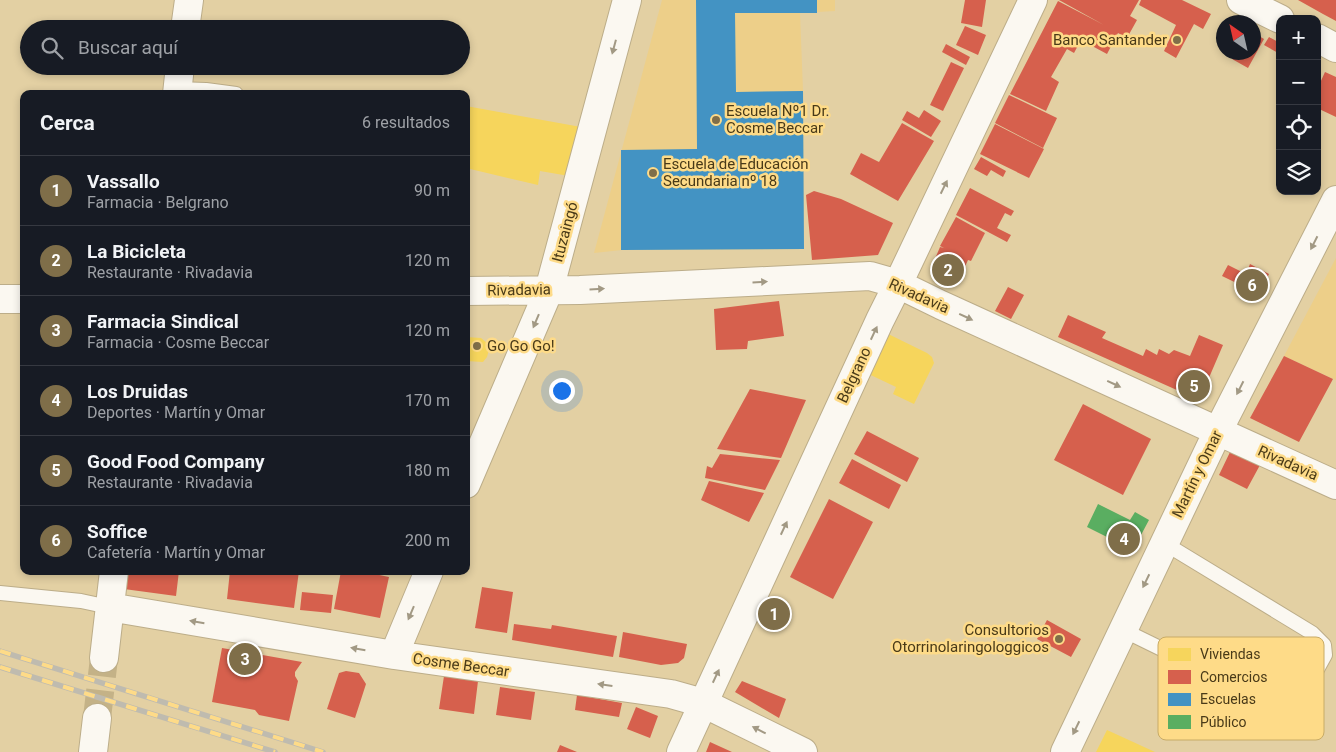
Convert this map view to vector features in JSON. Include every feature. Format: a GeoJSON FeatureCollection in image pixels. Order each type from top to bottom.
{"type":"FeatureCollection","features":[{"type":"Feature","properties":{"kind":"street"},"geometry":{"type":"LineString","coordinates":[[186,20],[189,0]]}},
{"type":"Feature","properties":{"kind":"street","name":"Ituzaingó"},"geometry":{"type":"LineString","coordinates":[[470,475],[549,290],[627,0]]}},
{"type":"Feature","properties":{"kind":"street"},"geometry":{"type":"LineString","coordinates":[[1018,0],[1019,30]]}},
{"type":"Feature","properties":{"kind":"street","name":"Belgrano"},"geometry":{"type":"LineString","coordinates":[[681,752],[880,320],[1033,0]]}},
{"type":"Feature","properties":{"kind":"street"},"geometry":{"type":"LineString","coordinates":[[1241,0],[1276,17]]}},
{"type":"Feature","properties":{"kind":"street"},"geometry":{"type":"LineString","coordinates":[[1321,40],[1336,48]]}},
{"type":"Feature","properties":{"kind":"street","name":"Martín y Omar"},"geometry":{"type":"LineString","coordinates":[[1065,752],[1218,431],[1336,200]]}},
{"type":"Feature","properties":{"kind":"street","name":"Rivadavia"},"geometry":{"type":"LineString","coordinates":[[470,291],[590,290],[870,276],[898,284],[1336,485]]}},
{"type":"Feature","properties":{"kind":"street"},"geometry":{"type":"LineString","coordinates":[[0,299],[20,299]]}},
{"type":"Feature","properties":{"kind":"street"},"geometry":{"type":"LineString","coordinates":[[104,658],[113,575]]}},
{"type":"Feature","properties":{"kind":"street"},"geometry":{"type":"LineString","coordinates":[[394,655],[427,575]]}},
{"type":"Feature","properties":{"kind":"street","name":"Cosme Beccar"},"geometry":{"type":"LineString","coordinates":[[109,607],[394,655],[671,694],[703,703],[803,752]]}},
{"type":"Feature","properties":{"kind":"street"},"geometry":{"type":"LineString","coordinates":[[95,751],[97,718]]}},
{"type":"Feature","properties":{"kind":"lane"},"geometry":{"type":"LineString","coordinates":[[178,83],[206,90]]}},
{"type":"Feature","properties":{"kind":"lane"},"geometry":{"type":"LineString","coordinates":[[1164,543],[1316,637]]}},
{"type":"Feature","properties":{"kind":"lane"},"geometry":{"type":"LineString","coordinates":[[0,593],[81,601],[109,607]]}},
{"type":"Feature","properties":{"kind":"lane"},"geometry":{"type":"LineString","coordinates":[[1123,630],[1158,647]]}},
{"type":"Feature","properties":{"kind":"shaded area","name":"Escuela Nº1 Dr. Cosme Beccar"},"geometry":{"type":"Polygon","coordinates":[[[662,0],[835,0],[835,11],[800,13],[803,91],[804,249],[622,250],[594,253],[662,0]]]}},
{"type":"Feature","properties":{"kind":"shaded area"},"geometry":{"type":"Polygon","coordinates":[[[1336,258],[1336,380],[1284,356],[1336,258]]]}},
{"type":"Feature","properties":{"kind":"building: Viviendas"},"geometry":{"type":"Polygon","coordinates":[[[470,107],[581,127],[569,176],[540,171],[538,185],[470,169],[470,107]]]}},
{"type":"Feature","properties":{"kind":"building: Viviendas"},"geometry":{"type":"Polygon","coordinates":[[[878,329],[932,357],[934,363],[914,404],[893,394],[896,387],[858,369],[878,329]]]}},
{"type":"Feature","properties":{"kind":"building: Viviendas","name":"Go Go Go!"},"geometry":{"type":"Polygon","coordinates":[[[470,337],[481,338],[487,343],[489,350],[483,362],[470,361],[470,337]]]}},
{"type":"Feature","properties":{"kind":"building: Viviendas"},"geometry":{"type":"Polygon","coordinates":[[[1107,730],[1155,752],[1096,752],[1107,730]]]}},
{"type":"Feature","properties":{"kind":"building: Comercios"},"geometry":{"type":"Polygon","coordinates":[[[965,0],[986,0],[982,27],[961,23],[965,0]]]}},
{"type":"Feature","properties":{"kind":"building: Comercios"},"geometry":{"type":"Polygon","coordinates":[[[1059,0],[1139,0],[1130,16],[1137,20],[1127,38],[1118,33],[1107,54],[1081,40],[1074,53],[1067,49],[1051,77],[1059,82],[1046,111],[1010,94],[1058,1],[1104,25],[1059,0]]]}},
{"type":"Feature","properties":{"kind":"building: Comercios"},"geometry":{"type":"Polygon","coordinates":[[[1141,0],[1182,0],[1211,14],[1203,29],[1194,24],[1176,58],[1164,51],[1176,25],[1139,5],[1141,0]]]}},
{"type":"Feature","properties":{"kind":"building: Comercios"},"geometry":{"type":"Polygon","coordinates":[[[1298,0],[1336,0],[1336,21],[1323,14],[1298,0]]]}},
{"type":"Feature","properties":{"kind":"building: Comercios"},"geometry":{"type":"Polygon","coordinates":[[[965,26],[986,35],[978,55],[956,45],[965,26]]]}},
{"type":"Feature","properties":{"kind":"building: Comercios"},"geometry":{"type":"Polygon","coordinates":[[[1269,37],[1276,41],[1276,52],[1264,45],[1269,37]]]}},
{"type":"Feature","properties":{"kind":"building: Comercios"},"geometry":{"type":"Polygon","coordinates":[[[946,44],[970,57],[966,65],[942,52],[946,44]]]}},
{"type":"Feature","properties":{"kind":"building: Comercios"},"geometry":{"type":"Polygon","coordinates":[[[1234,60],[1252,60],[1248,68],[1234,60]]]}},
{"type":"Feature","properties":{"kind":"building: Comercios"},"geometry":{"type":"Polygon","coordinates":[[[951,62],[964,68],[943,111],[930,105],[951,62]]]}},
{"type":"Feature","properties":{"kind":"building: Comercios"},"geometry":{"type":"Polygon","coordinates":[[[1325,72],[1336,77],[1336,117],[1321,110],[1321,81],[1325,72]]]}},
{"type":"Feature","properties":{"kind":"building: Comercios"},"geometry":{"type":"Polygon","coordinates":[[[1009,95],[1057,118],[1043,148],[995,123],[1009,95]]]}},
{"type":"Feature","properties":{"kind":"building: Comercios"},"geometry":{"type":"Polygon","coordinates":[[[924,110],[941,121],[931,137],[902,120],[907,111],[919,118],[924,110]]]}},
{"type":"Feature","properties":{"kind":"building: Comercios"},"geometry":{"type":"Polygon","coordinates":[[[902,123],[934,141],[898,201],[850,174],[861,153],[879,162],[902,123]]]}},
{"type":"Feature","properties":{"kind":"building: Comercios"},"geometry":{"type":"Polygon","coordinates":[[[995,124],[1044,149],[1029,178],[980,154],[995,124]]]}},
{"type":"Feature","properties":{"kind":"building: Comercios"},"geometry":{"type":"Polygon","coordinates":[[[981,157],[1006,171],[1003,177],[991,170],[987,176],[974,169],[981,157]]]}},
{"type":"Feature","properties":{"kind":"building: Comercios"},"geometry":{"type":"Polygon","coordinates":[[[970,188],[1014,211],[1011,216],[1005,213],[997,228],[1011,235],[1007,242],[956,215],[970,188]]]}},
{"type":"Feature","properties":{"kind":"building: Comercios"},"geometry":{"type":"Polygon","coordinates":[[[814,191],[841,199],[893,223],[878,255],[812,260],[806,195],[814,191]]]}},
{"type":"Feature","properties":{"kind":"building: Comercios"},"geometry":{"type":"Polygon","coordinates":[[[956,217],[985,233],[971,261],[968,260],[956,286],[939,278],[932,266],[940,247],[944,248],[940,246],[956,217]]]}},
{"type":"Feature","properties":{"kind":"building: Comercios"},"geometry":{"type":"Polygon","coordinates":[[[1250,264],[1269,274],[1259,294],[1222,276],[1228,265],[1246,274],[1250,264]]]}},
{"type":"Feature","properties":{"kind":"building: Comercios"},"geometry":{"type":"Polygon","coordinates":[[[1008,287],[1024,295],[1011,319],[995,311],[1008,287]]]}},
{"type":"Feature","properties":{"kind":"building: Comercios"},"geometry":{"type":"Polygon","coordinates":[[[779,301],[784,336],[748,341],[747,349],[716,350],[714,309],[779,301]]]}},
{"type":"Feature","properties":{"kind":"building: Comercios"},"geometry":{"type":"Polygon","coordinates":[[[1068,315],[1106,332],[1102,338],[1143,356],[1146,349],[1157,355],[1159,349],[1169,354],[1174,350],[1190,356],[1199,335],[1223,345],[1205,387],[1200,392],[1188,395],[1058,337],[1068,315]]]}},
{"type":"Feature","properties":{"kind":"building: Comercios"},"geometry":{"type":"Polygon","coordinates":[[[1284,356],[1333,379],[1299,442],[1250,418],[1284,356]]]}},
{"type":"Feature","properties":{"kind":"building: Comercios"},"geometry":{"type":"Polygon","coordinates":[[[750,389],[806,400],[781,458],[717,449],[750,389]]]}},
{"type":"Feature","properties":{"kind":"building: Comercios"},"geometry":{"type":"Polygon","coordinates":[[[1083,404],[1151,439],[1123,495],[1054,460],[1083,404]]]}},
{"type":"Feature","properties":{"kind":"building: Comercios"},"geometry":{"type":"Polygon","coordinates":[[[867,431],[919,458],[907,482],[854,454],[867,431]]]}},
{"type":"Feature","properties":{"kind":"building: Comercios"},"geometry":{"type":"Polygon","coordinates":[[[1231,450],[1260,465],[1247,489],[1219,475],[1231,450]]]}},
{"type":"Feature","properties":{"kind":"building: Comercios"},"geometry":{"type":"Polygon","coordinates":[[[720,454],[780,460],[765,490],[705,478],[707,466],[712,468],[720,454]]]}},
{"type":"Feature","properties":{"kind":"building: Comercios"},"geometry":{"type":"Polygon","coordinates":[[[852,459],[901,485],[889,509],[839,483],[852,459]]]}},
{"type":"Feature","properties":{"kind":"building: Comercios"},"geometry":{"type":"Polygon","coordinates":[[[709,481],[764,493],[749,522],[701,500],[709,481]]]}},
{"type":"Feature","properties":{"kind":"building: Comercios"},"geometry":{"type":"Polygon","coordinates":[[[829,499],[873,522],[833,599],[790,577],[829,499]]]}},
{"type":"Feature","properties":{"kind":"building: Comercios"},"geometry":{"type":"Polygon","coordinates":[[[126,575],[179,575],[176,596],[124,589],[126,575]]]}},
{"type":"Feature","properties":{"kind":"building: Comercios"},"geometry":{"type":"Polygon","coordinates":[[[230,575],[298,575],[294,608],[227,599],[230,575]]]}},
{"type":"Feature","properties":{"kind":"building: Comercios"},"geometry":{"type":"Polygon","coordinates":[[[340,575],[379,575],[389,577],[380,618],[334,609],[340,575]]]}},
{"type":"Feature","properties":{"kind":"building: Comercios"},"geometry":{"type":"Polygon","coordinates":[[[482,587],[513,592],[507,633],[475,628],[482,587]]]}},
{"type":"Feature","properties":{"kind":"building: Comercios"},"geometry":{"type":"Polygon","coordinates":[[[302,592],[333,595],[331,613],[300,610],[302,592]]]}},
{"type":"Feature","properties":{"kind":"building: Comercios","name":"Consultorios Otorrinolaringologgicos"},"geometry":{"type":"Polygon","coordinates":[[[1047,620],[1081,639],[1071,657],[1037,639],[1047,620]]]}},
{"type":"Feature","properties":{"kind":"building: Comercios"},"geometry":{"type":"Polygon","coordinates":[[[514,624],[551,629],[552,625],[617,636],[613,657],[512,640],[514,624]]]}},
{"type":"Feature","properties":{"kind":"building: Comercios"},"geometry":{"type":"Polygon","coordinates":[[[623,632],[687,644],[684,658],[678,663],[661,665],[619,657],[623,632]]]}},
{"type":"Feature","properties":{"kind":"building: Comercios"},"geometry":{"type":"Polygon","coordinates":[[[222,648],[302,662],[295,672],[298,681],[289,721],[259,715],[255,710],[212,702],[222,648]]]}},
{"type":"Feature","properties":{"kind":"building: Comercios"},"geometry":{"type":"Polygon","coordinates":[[[346,671],[359,673],[366,684],[355,718],[327,709],[339,673],[346,671]]]}},
{"type":"Feature","properties":{"kind":"building: Comercios"},"geometry":{"type":"Polygon","coordinates":[[[444,676],[478,681],[474,714],[439,709],[444,676]]]}},
{"type":"Feature","properties":{"kind":"building: Comercios"},"geometry":{"type":"Polygon","coordinates":[[[742,681],[786,699],[779,718],[735,692],[742,681]]]}},
{"type":"Feature","properties":{"kind":"building: Comercios"},"geometry":{"type":"Polygon","coordinates":[[[500,687],[535,692],[531,720],[496,715],[500,687]]]}},
{"type":"Feature","properties":{"kind":"building: Comercios"},"geometry":{"type":"Polygon","coordinates":[[[577,695],[622,703],[619,717],[575,710],[577,695]]]}},
{"type":"Feature","properties":{"kind":"building: Comercios"},"geometry":{"type":"Polygon","coordinates":[[[636,707],[658,716],[650,738],[627,729],[636,707]]]}},
{"type":"Feature","properties":{"kind":"building: Comercios"},"geometry":{"type":"Polygon","coordinates":[[[710,742],[732,752],[706,752],[710,742]]]}},
{"type":"Feature","properties":{"kind":"building: Comercios"},"geometry":{"type":"Polygon","coordinates":[[[560,745],[577,752],[557,752],[560,745]]]}},
{"type":"Feature","properties":{"kind":"building: Escuelas","name":"Escuela Nº1 Dr. Cosme Beccar"},"geometry":{"type":"Polygon","coordinates":[[[696,0],[817,0],[817,13],[735,13],[736,92],[803,91],[804,249],[621,250],[621,150],[697,149],[696,0]]]}},
{"type":"Feature","properties":{"kind":"building: Público"},"geometry":{"type":"Polygon","coordinates":[[[1098,504],[1130,520],[1135,512],[1149,520],[1133,550],[1087,527],[1098,504]]]}},
{"type":"Feature","properties":{"kind":"tunnel"},"geometry":{"type":"LineString","coordinates":[[97,718],[104,658]]}},
{"type":"Feature","properties":{"kind":"railway"},"geometry":{"type":"LineString","coordinates":[[0,651],[323,752]]}},
{"type":"Feature","properties":{"kind":"railway"},"geometry":{"type":"LineString","coordinates":[[0,667],[275,752]]}},
{"type":"Feature","properties":{"kind":"place","name":"Banco Santander"},"geometry":{"type":"Point","coordinates":[1177,40]}},
{"type":"Feature","properties":{"kind":"place","name":"Escuela Nº1 Dr. Cosme Beccar"},"geometry":{"type":"Point","coordinates":[716,120]}},
{"type":"Feature","properties":{"kind":"place","name":"Escuela de Educación Secundaria nº 18"},"geometry":{"type":"Point","coordinates":[653,173]}},
{"type":"Feature","properties":{"kind":"place","name":"La Bicicleta"},"geometry":{"type":"Point","coordinates":[948,270]}},
{"type":"Feature","properties":{"kind":"place","name":"Soffice"},"geometry":{"type":"Point","coordinates":[1252,285]}},
{"type":"Feature","properties":{"kind":"place","name":"Go Go Go!"},"geometry":{"type":"Point","coordinates":[477,346]}},
{"type":"Feature","properties":{"kind":"place","name":"Good Food Company"},"geometry":{"type":"Point","coordinates":[1194,386]}},
{"type":"Feature","properties":{"kind":"place","name":"Los Druidas"},"geometry":{"type":"Point","coordinates":[1124,539]}},
{"type":"Feature","properties":{"kind":"place","name":"Vassallo"},"geometry":{"type":"Point","coordinates":[774,614]}},
{"type":"Feature","properties":{"kind":"place","name":"Consultorios Otorrinolaringologgicos"},"geometry":{"type":"Point","coordinates":[1059,639]}},
{"type":"Feature","properties":{"kind":"place","name":"Farmacia Sindical"},"geometry":{"type":"Point","coordinates":[245,659]}}]}
